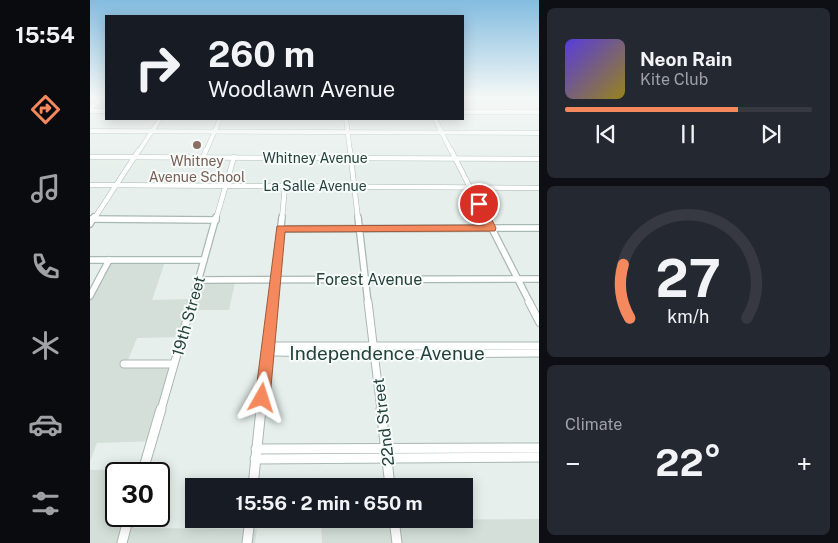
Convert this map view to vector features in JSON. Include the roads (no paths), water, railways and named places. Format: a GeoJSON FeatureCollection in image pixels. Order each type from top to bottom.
{"type":"FeatureCollection","features":[{"type":"Feature","properties":{"kind":"street"},"geometry":{"type":"LineString","coordinates":[[91,221],[158,122]]}},
{"type":"Feature","properties":{"kind":"street"},"geometry":{"type":"LineString","coordinates":[[203,157],[218,122]]}},
{"type":"Feature","properties":{"kind":"street","name":"22nd Street"},"geometry":{"type":"LineString","coordinates":[[347,122],[389,478]]}},
{"type":"Feature","properties":{"kind":"street"},"geometry":{"type":"LineString","coordinates":[[437,122],[539,323]]}},
{"type":"Feature","properties":{"kind":"street"},"geometry":{"type":"LineString","coordinates":[[90,131],[539,133]]}},
{"type":"Feature","properties":{"kind":"street","name":"Whitney Avenue"},"geometry":{"type":"LineString","coordinates":[[90,157],[539,159]]}},
{"type":"Feature","properties":{"kind":"street","name":"19th Street"},"geometry":{"type":"LineString","coordinates":[[145,462],[234,157]]}},
{"type":"Feature","properties":{"kind":"street","name":"La Salle Avenue"},"geometry":{"type":"LineString","coordinates":[[90,185],[539,188]]}},
{"type":"Feature","properties":{"kind":"street"},"geometry":{"type":"LineString","coordinates":[[254,478],[285,186]]}},
{"type":"Feature","properties":{"kind":"street"},"geometry":{"type":"LineString","coordinates":[[91,221],[216,220]]}},
{"type":"Feature","properties":{"kind":"street"},"geometry":{"type":"LineString","coordinates":[[281,229],[539,228]]}},
{"type":"Feature","properties":{"kind":"street"},"geometry":{"type":"LineString","coordinates":[[90,260],[204,260]]}},
{"type":"Feature","properties":{"kind":"street"},"geometry":{"type":"LineString","coordinates":[[90,296],[110,260]]}},
{"type":"Feature","properties":{"kind":"street","name":"Forest Avenue"},"geometry":{"type":"LineString","coordinates":[[199,280],[539,279]]}},
{"type":"Feature","properties":{"kind":"street","name":"Independence Avenue"},"geometry":{"type":"LineString","coordinates":[[268,349],[275,352],[539,346]]}},
{"type":"Feature","properties":{"kind":"street","name":"Independence Avenue"},"geometry":{"type":"LineString","coordinates":[[374,350],[539,353]]}},
{"type":"Feature","properties":{"kind":"street"},"geometry":{"type":"LineString","coordinates":[[124,364],[174,364]]}},
{"type":"Feature","properties":{"kind":"street"},"geometry":{"type":"LineString","coordinates":[[255,459],[539,448]]}},
{"type":"Feature","properties":{"kind":"street"},"geometry":{"type":"LineString","coordinates":[[256,449],[539,458]]}},
{"type":"Feature","properties":{"kind":"street"},"geometry":{"type":"LineString","coordinates":[[122,543],[126,527]]}},
{"type":"Feature","properties":{"kind":"street"},"geometry":{"type":"LineString","coordinates":[[247,543],[249,528]]}},
{"type":"Feature","properties":{"kind":"street"},"geometry":{"type":"LineString","coordinates":[[395,528],[397,543]]}},
{"type":"Feature","properties":{"kind":"place","name":"Whitney Avenue School"},"geometry":{"type":"Point","coordinates":[197,145]}}]}
